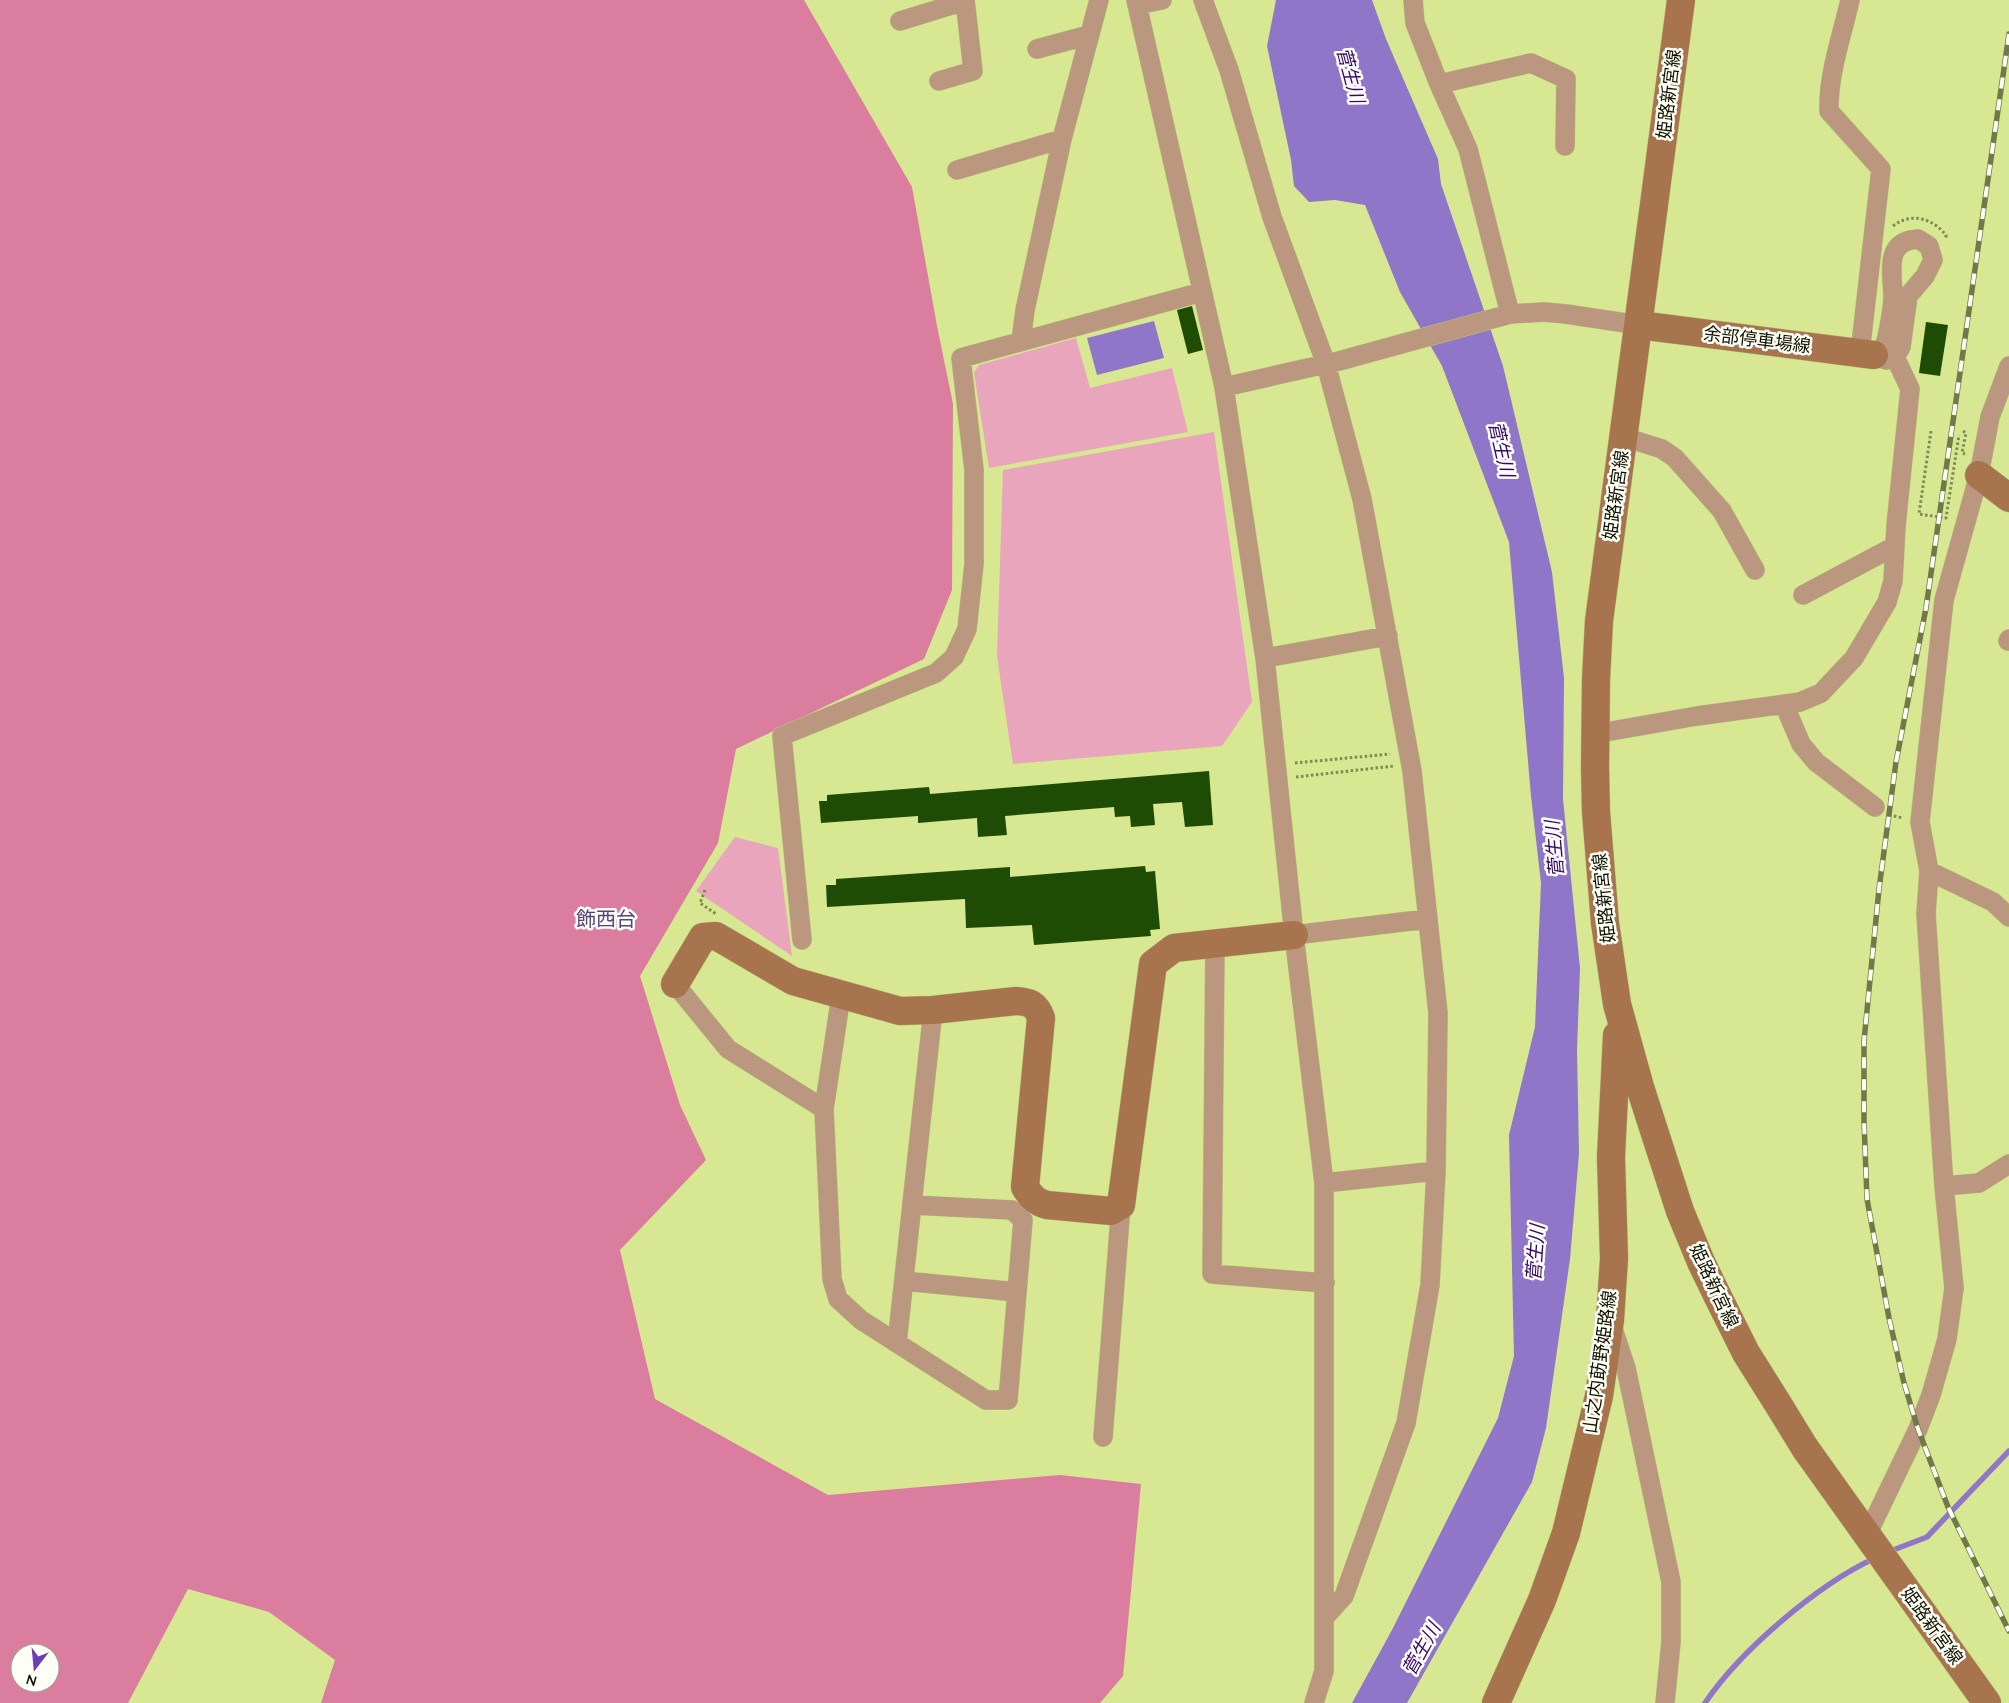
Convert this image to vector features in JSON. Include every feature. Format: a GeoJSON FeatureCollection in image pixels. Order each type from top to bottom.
{"type":"FeatureCollection","features":[{"type":"Feature","properties":{"kind":"main road","name":"姫路新宮線"},"geometry":{"type":"LineString","coordinates":[[1681,0],[1599,621],[1594,734],[1596,812],[1605,923],[1617,1004],[1640,1087],[1680,1211],[1701,1262],[1746,1353],[1805,1448],[1987,1703]]}},
{"type":"Feature","properties":{"kind":"main road","name":"余部停車場線"},"geometry":{"type":"LineString","coordinates":[[1639,325],[1876,355]]}},
{"type":"Feature","properties":{"kind":"main road"},"geometry":{"type":"LineString","coordinates":[[1980,474],[2009,498]]}},
{"type":"Feature","properties":{"kind":"main road"},"geometry":{"type":"LineString","coordinates":[[675,984],[703,937],[716,936],[793,981],[900,1011],[933,1010],[1016,1001],[1028,1002],[1038,1009],[1041,1018],[1025,1187],[1031,1197],[1047,1205],[1111,1210],[1121,1204],[1153,964],[1174,948],[1294,935]]}},
{"type":"Feature","properties":{"kind":"main road","name":"山之内莇野姫路線"},"geometry":{"type":"LineString","coordinates":[[1496,1703],[1542,1600],[1566,1533],[1599,1396],[1610,1320],[1614,1259],[1611,1157],[1618,1043],[1617,1004]]}},
{"type":"Feature","properties":{"kind":"main road"},"geometry":{"type":"LineString","coordinates":[[1614,1121],[1637,1122],[1656,1137]]}},
{"type":"Feature","properties":{"kind":"street"},"geometry":{"type":"LineString","coordinates":[[1021,341],[1025,310],[1062,139],[1099,0]]}},
{"type":"Feature","properties":{"kind":"street"},"geometry":{"type":"LineString","coordinates":[[1162,0],[1136,2],[1224,388],[1265,658],[1294,935],[1324,1183],[1324,1671],[1314,1703]]}},
{"type":"Feature","properties":{"kind":"street"},"geometry":{"type":"LineString","coordinates":[[1203,0],[1229,70],[1272,217],[1332,363],[1362,499],[1409,758],[1438,1013],[1436,1171],[1430,1285],[1406,1423],[1344,1596],[1325,1616]]}},
{"type":"Feature","properties":{"kind":"street"},"geometry":{"type":"LineString","coordinates":[[1412,0],[1415,22],[1438,84],[1468,149],[1504,316]]}},
{"type":"Feature","properties":{"kind":"street"},"geometry":{"type":"LineString","coordinates":[[1594,734],[1697,716],[1800,702],[1821,693],[1854,658],[1887,602],[1893,581],[1910,388],[1876,355],[1881,169],[1829,111],[1836,61],[1850,0]]}},
{"type":"Feature","properties":{"kind":"street"},"geometry":{"type":"LineString","coordinates":[[900,21],[965,1],[973,71],[939,81]]}},
{"type":"Feature","properties":{"kind":"street"},"geometry":{"type":"LineString","coordinates":[[1037,50],[1089,35]]}},
{"type":"Feature","properties":{"kind":"street"},"geometry":{"type":"LineString","coordinates":[[1438,84],[1531,63],[1566,79],[1565,146]]}},
{"type":"Feature","properties":{"kind":"street"},"geometry":{"type":"LineString","coordinates":[[957,170],[1062,139]]}},
{"type":"Feature","properties":{"kind":"street"},"geometry":{"type":"LineString","coordinates":[[1918,239],[1929,246],[1933,260],[1925,276],[1908,296],[1900,347],[1876,355],[1884,344],[1893,299],[1891,262],[1898,246],[1907,240],[1918,239]]}},
{"type":"Feature","properties":{"kind":"street"},"geometry":{"type":"LineString","coordinates":[[802,940],[782,736],[936,673],[954,657],[967,629],[974,564],[974,470],[961,358],[1202,292]]}},
{"type":"Feature","properties":{"kind":"street"},"geometry":{"type":"LineString","coordinates":[[1224,388],[1332,363],[1504,316],[1544,312],[1639,325]]}},
{"type":"Feature","properties":{"kind":"street"},"geometry":{"type":"LineString","coordinates":[[1867,1535],[1918,1428],[1931,1395],[1947,1339],[1954,1288],[1944,1186],[1926,914],[1929,871],[1920,822],[1944,600],[1980,474],[1990,417],[2009,366]]}},
{"type":"Feature","properties":{"kind":"street"},"geometry":{"type":"LineString","coordinates":[[1624,437],[1662,449],[1674,458],[1722,511],[1755,570]]}},
{"type":"Feature","properties":{"kind":"street"},"geometry":{"type":"LineString","coordinates":[[1803,595],[1895,546]]}},
{"type":"Feature","properties":{"kind":"street"},"geometry":{"type":"LineString","coordinates":[[1265,658],[1388,636]]}},
{"type":"Feature","properties":{"kind":"street"},"geometry":{"type":"LineString","coordinates":[[1784,704],[1801,744],[1816,762],[1875,807]]}},
{"type":"Feature","properties":{"kind":"street"},"geometry":{"type":"LineString","coordinates":[[1929,871],[1993,902],[2009,917]]}},
{"type":"Feature","properties":{"kind":"street"},"geometry":{"type":"LineString","coordinates":[[1294,935],[1427,919]]}},
{"type":"Feature","properties":{"kind":"street"},"geometry":{"type":"LineString","coordinates":[[1215,944],[1212,1274],[1324,1283]]}},
{"type":"Feature","properties":{"kind":"street"},"geometry":{"type":"LineString","coordinates":[[675,984],[728,1049],[824,1109]]}},
{"type":"Feature","properties":{"kind":"street"},"geometry":{"type":"LineString","coordinates":[[841,996],[824,1109],[832,1279],[838,1299],[861,1320],[986,1400],[1008,1400],[1023,1220],[1012,1210],[912,1205]]}},
{"type":"Feature","properties":{"kind":"street"},"geometry":{"type":"LineString","coordinates":[[897,1343],[933,1010]]}},
{"type":"Feature","properties":{"kind":"street"},"geometry":{"type":"LineString","coordinates":[[1944,1186],[1979,1183],[2009,1164]]}},
{"type":"Feature","properties":{"kind":"street"},"geometry":{"type":"LineString","coordinates":[[1324,1183],[1436,1171]]}},
{"type":"Feature","properties":{"kind":"street"},"geometry":{"type":"LineString","coordinates":[[1103,1437],[1121,1204]]}},
{"type":"Feature","properties":{"kind":"street"},"geometry":{"type":"LineString","coordinates":[[904,1281],[1017,1292]]}},
{"type":"Feature","properties":{"kind":"street"},"geometry":{"type":"LineString","coordinates":[[1610,1320],[1626,1368],[1671,1582],[1671,1642],[1665,1703]]}},
{"type":"Feature","properties":{"kind":"path"},"geometry":{"type":"LineString","coordinates":[[1931,431],[1919,514],[1946,518],[1959,435]]}},
{"type":"Feature","properties":{"kind":"path"},"geometry":{"type":"LineString","coordinates":[[1277,772],[1409,758]]}},
{"type":"Feature","properties":{"kind":"path"},"geometry":{"type":"LineString","coordinates":[[1277,772],[1409,758]]}},
{"type":"Feature","properties":{"kind":"path"},"geometry":{"type":"LineString","coordinates":[[1875,807],[1889,815],[1920,822]]}},
{"type":"Feature","properties":{"kind":"shaded area"},"geometry":{"type":"Polygon","coordinates":[[[0,0],[804,0],[912,187],[953,404],[952,590],[924,659],[736,749],[718,843],[640,976],[680,1105],[706,1160],[620,1250],[655,1399],[828,1495],[1060,1475],[1141,1484],[1123,1676],[1100,1703],[321,1703],[335,1660],[269,1612],[188,1589],[128,1703],[0,1703],[0,0]]]}},
{"type":"Feature","properties":{"kind":"shaded area"},"geometry":{"type":"Polygon","coordinates":[[[1076,338],[1090,388],[1172,368],[1188,432],[989,468],[974,373],[979,365],[1076,338]]]}},
{"type":"Feature","properties":{"kind":"shaded area"},"geometry":{"type":"Polygon","coordinates":[[[1214,432],[1252,702],[1222,746],[1013,764],[997,656],[1003,470],[1214,432]]]}},
{"type":"Feature","properties":{"kind":"shaded area"},"geometry":{"type":"Polygon","coordinates":[[[735,837],[778,848],[792,956],[696,891],[735,837]]]}},
{"type":"Feature","properties":{"kind":"water","name":"菅生川"},"geometry":{"type":"Polygon","coordinates":[[[1276,0],[1372,0],[1386,39],[1438,159],[1441,184],[1503,366],[1552,572],[1564,678],[1563,799],[1580,968],[1577,1050],[1579,1154],[1570,1259],[1546,1428],[1532,1482],[1407,1703],[1352,1703],[1392,1630],[1498,1418],[1514,1356],[1509,1135],[1535,1027],[1541,883],[1531,796],[1509,542],[1442,366],[1400,292],[1365,205],[1335,200],[1309,202],[1294,186],[1291,160],[1267,46],[1276,0]]]}},
{"type":"Feature","properties":{"kind":"water"},"geometry":{"type":"Polygon","coordinates":[[[1154,321],[1164,358],[1097,375],[1087,338],[1154,321]]]}},
{"type":"Feature","properties":{"kind":"building"},"geometry":{"type":"Polygon","coordinates":[[[1192,306],[1203,350],[1188,354],[1177,310],[1192,306]]]}},
{"type":"Feature","properties":{"kind":"building"},"geometry":{"type":"Polygon","coordinates":[[[1926,322],[1948,325],[1940,376],[1919,373],[1926,322]]]}},
{"type":"Feature","properties":{"kind":"building"},"geometry":{"type":"Polygon","coordinates":[[[1209,771],[1213,825],[1185,827],[1182,802],[1153,804],[1155,825],[1131,827],[1130,816],[1115,817],[1114,807],[1005,816],[1007,835],[978,837],[977,818],[918,823],[918,816],[821,823],[819,801],[827,801],[827,795],[929,787],[930,794],[1209,771]]]}},
{"type":"Feature","properties":{"kind":"building"},"geometry":{"type":"Polygon","coordinates":[[[1145,866],[1146,872],[1155,871],[1160,929],[1150,930],[1151,936],[1034,945],[1032,925],[966,928],[965,899],[827,907],[826,885],[836,885],[836,879],[1010,867],[1010,877],[1145,866]]]}},
{"type":"Feature","properties":{"kind":"waterway"},"geometry":{"type":"LineString","coordinates":[[1888,1552],[1927,1537],[2009,1451]]}},
{"type":"Feature","properties":{"kind":"waterway"},"geometry":{"type":"LineString","coordinates":[[1705,1703],[1738,1662],[1781,1621],[1829,1585],[1875,1558]]}},
{"type":"Feature","properties":{"kind":"railway"},"geometry":{"type":"LineString","coordinates":[[2009,34],[1926,608],[1896,762],[1879,889],[1864,1041],[1864,1121],[1867,1199],[1889,1318],[1904,1383],[1918,1429],[1948,1507],[2009,1631]]}},
{"type":"Feature","properties":{"kind":"district","name":"飾西台"},"geometry":{"type":"Point","coordinates":[606,919]}}]}
